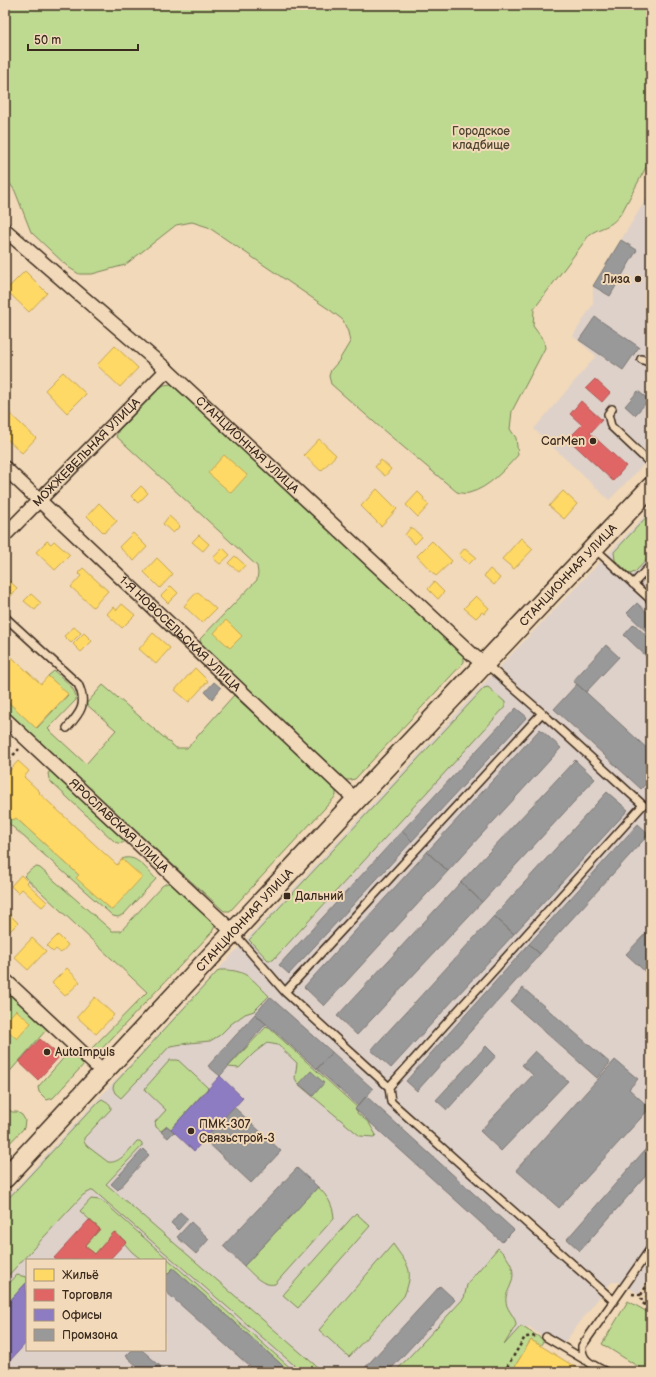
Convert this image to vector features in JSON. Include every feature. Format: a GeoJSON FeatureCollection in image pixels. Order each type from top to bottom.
{"type":"FeatureCollection","features":[{"type":"Feature","properties":{"kind":"street","name":"СТАНЦИОННАЯ УЛИЦА"},"geometry":{"type":"LineString","coordinates":[[5,230],[167,370],[475,657],[485,663]]}},
{"type":"Feature","properties":{"kind":"street","name":"МОЖЖЕВЕЛЬНАЯ УЛИЦА"},"geometry":{"type":"LineString","coordinates":[[5,535],[167,370]]}},
{"type":"Feature","properties":{"kind":"street","name":"1-Я НОВОСЕЛЬСКАЯ УЛИЦА"},"geometry":{"type":"LineString","coordinates":[[5,468],[356,800]]}},
{"type":"Feature","properties":{"kind":"street","name":"СТАНЦИОННАЯ УЛИЦА"},"geometry":{"type":"LineString","coordinates":[[5,1178],[356,800],[651,487]]}},
{"type":"Feature","properties":{"kind":"street","name":"ЯРОСЛАВСКАЯ УЛИЦА"},"geometry":{"type":"LineString","coordinates":[[5,719],[233,932]]}},
{"type":"Feature","properties":{"kind":"street"},"geometry":{"type":"LineString","coordinates":[[5,980],[103,1072]]}},
{"type":"Feature","properties":{"kind":"lane"},"geometry":{"type":"LineString","coordinates":[[641,359],[651,363]]}},
{"type":"Feature","properties":{"kind":"lane"},"geometry":{"type":"LineString","coordinates":[[612,409],[608,414],[611,426],[651,464]]}},
{"type":"Feature","properties":{"kind":"lane"},"geometry":{"type":"LineString","coordinates":[[594,548],[651,600]]}},
{"type":"Feature","properties":{"kind":"lane"},"geometry":{"type":"LineString","coordinates":[[633,584],[651,565]]}},
{"type":"Feature","properties":{"kind":"lane"},"geometry":{"type":"LineString","coordinates":[[5,617],[78,684],[82,691],[83,702],[80,713],[67,728]]}},
{"type":"Feature","properties":{"kind":"lane"},"geometry":{"type":"LineString","coordinates":[[389,1087],[643,805],[485,663]]}},
{"type":"Feature","properties":{"kind":"lane"},"geometry":{"type":"LineString","coordinates":[[286,992],[542,713]]}},
{"type":"Feature","properties":{"kind":"lane"},"geometry":{"type":"LineString","coordinates":[[233,932],[286,992],[389,1087],[391,1102],[614,1301]]}},
{"type":"Feature","properties":{"kind":"lane"},"geometry":{"type":"LineString","coordinates":[[587,1361],[581,1353],[582,1346],[651,1248]]}},
{"type":"Feature","properties":{"kind":"lane"},"geometry":{"type":"LineString","coordinates":[[546,1337],[606,1372]]}},
{"type":"Feature","properties":{"kind":"path"},"geometry":{"type":"LineString","coordinates":[[5,764],[20,748]]}},
{"type":"Feature","properties":{"kind":"path"},"geometry":{"type":"LineString","coordinates":[[651,1278],[641,1295],[642,1302],[651,1308]]}},
{"type":"Feature","properties":{"kind":"path"},"geometry":{"type":"LineString","coordinates":[[619,1294],[641,1295]]}},
{"type":"Feature","properties":{"kind":"path"},"geometry":{"type":"LineString","coordinates":[[504,1372],[525,1337],[546,1337]]}},
{"type":"Feature","properties":{"kind":"shaded area"},"geometry":{"type":"Polygon","coordinates":[[[651,191],[651,457],[609,500],[534,429],[596,356],[573,336],[593,304],[593,286],[651,191]]]}},
{"type":"Feature","properties":{"kind":"shaded area"},"geometry":{"type":"Polygon","coordinates":[[[651,509],[651,1275],[639,1294],[618,1282],[612,1282],[564,1343],[558,1345],[550,1342],[529,1327],[524,1327],[519,1330],[492,1372],[5,1372],[5,1199],[503,663],[651,509]]]}},
{"type":"Feature","properties":{"kind":"green space","name":"Городское кладбище"},"geometry":{"type":"Polygon","coordinates":[[[5,5],[651,5],[651,158],[622,212],[611,224],[590,234],[534,309],[533,326],[544,341],[545,348],[512,411],[510,429],[516,438],[518,455],[496,477],[483,487],[469,493],[457,492],[331,384],[329,376],[331,370],[338,362],[350,342],[343,320],[208,227],[192,222],[176,225],[125,265],[92,274],[79,274],[68,267],[31,232],[15,191],[5,176],[5,5]]]}},
{"type":"Feature","properties":{"kind":"green space"},"geometry":{"type":"Polygon","coordinates":[[[171,384],[463,653],[464,662],[355,779],[343,780],[201,643],[200,639],[257,580],[258,573],[257,566],[116,436],[119,430],[160,388],[164,385],[171,384]]]}},
{"type":"Feature","properties":{"kind":"green space"},"geometry":{"type":"Polygon","coordinates":[[[651,512],[651,555],[635,572],[630,574],[615,560],[614,552],[651,512]]]}},
{"type":"Feature","properties":{"kind":"green space"},"geometry":{"type":"Polygon","coordinates":[[[54,671],[72,687],[76,700],[48,729],[86,764],[116,730],[86,704],[103,685],[176,748],[187,748],[234,695],[336,789],[336,796],[230,911],[224,911],[77,778],[5,710],[5,699],[37,728],[68,695],[48,676],[54,671]]]}},
{"type":"Feature","properties":{"kind":"green space"},"geometry":{"type":"Polygon","coordinates":[[[488,687],[505,702],[505,707],[273,960],[268,960],[249,940],[484,688],[488,687]]]}},
{"type":"Feature","properties":{"kind":"green space"},"geometry":{"type":"Polygon","coordinates":[[[52,770],[127,840],[121,843],[115,842],[52,783],[49,779],[48,773],[52,770]]]}},
{"type":"Feature","properties":{"kind":"green space"},"geometry":{"type":"Polygon","coordinates":[[[5,813],[13,820],[16,818],[79,875],[77,878],[112,910],[122,859],[132,858],[137,860],[156,879],[124,914],[118,917],[113,916],[5,820],[5,813]]]}},
{"type":"Feature","properties":{"kind":"green space"},"geometry":{"type":"Polygon","coordinates":[[[37,867],[112,931],[121,931],[162,886],[167,883],[172,884],[216,924],[212,932],[94,1057],[90,1050],[147,992],[24,876],[33,868],[37,867]]]}},
{"type":"Feature","properties":{"kind":"green space"},"geometry":{"type":"Polygon","coordinates":[[[219,970],[236,971],[242,973],[269,996],[254,1011],[245,1014],[231,1024],[220,1035],[210,1041],[170,1046],[121,1098],[115,1093],[113,1088],[114,1084],[219,970]]]}},
{"type":"Feature","properties":{"kind":"green space"},"geometry":{"type":"Polygon","coordinates":[[[5,987],[46,1026],[47,1029],[5,1077],[5,987]]]}},
{"type":"Feature","properties":{"kind":"green space"},"geometry":{"type":"Polygon","coordinates":[[[267,1026],[358,1108],[357,1113],[369,1123],[376,1135],[374,1137],[360,1136],[298,1084],[295,1078],[297,1063],[278,1045],[267,1043],[239,1068],[228,1067],[267,1026]]]}},
{"type":"Feature","properties":{"kind":"green space"},"geometry":{"type":"Polygon","coordinates":[[[72,1051],[85,1063],[53,1098],[47,1100],[39,1092],[38,1087],[68,1053],[72,1051]]]}},
{"type":"Feature","properties":{"kind":"green space"},"geometry":{"type":"Polygon","coordinates":[[[170,1060],[178,1060],[208,1088],[171,1129],[167,1126],[161,1131],[156,1127],[155,1122],[166,1110],[145,1090],[170,1060]]]}},
{"type":"Feature","properties":{"kind":"green space"},"geometry":{"type":"Polygon","coordinates":[[[102,1099],[109,1104],[111,1109],[84,1138],[84,1142],[87,1146],[108,1162],[112,1162],[121,1158],[137,1141],[142,1143],[142,1146],[106,1184],[323,1372],[302,1372],[93,1190],[83,1195],[5,1279],[5,1202],[102,1099]]]}},
{"type":"Feature","properties":{"kind":"green space"},"geometry":{"type":"Polygon","coordinates":[[[5,1106],[12,1112],[17,1112],[22,1115],[25,1120],[24,1128],[5,1148],[5,1106]]]}},
{"type":"Feature","properties":{"kind":"green space"},"geometry":{"type":"Polygon","coordinates":[[[318,1187],[329,1201],[334,1218],[275,1284],[266,1283],[254,1276],[244,1266],[318,1187]]]}},
{"type":"Feature","properties":{"kind":"green space"},"geometry":{"type":"Polygon","coordinates":[[[91,1199],[100,1200],[105,1203],[295,1372],[290,1372],[173,1268],[166,1275],[166,1259],[141,1259],[132,1252],[124,1243],[125,1241],[115,1232],[95,1254],[85,1246],[100,1229],[80,1211],[91,1199]]]}},
{"type":"Feature","properties":{"kind":"green space"},"geometry":{"type":"Polygon","coordinates":[[[356,1213],[370,1226],[298,1308],[283,1295],[356,1213]]]}},
{"type":"Feature","properties":{"kind":"green space"},"geometry":{"type":"Polygon","coordinates":[[[393,1244],[408,1268],[409,1280],[404,1296],[349,1357],[319,1330],[393,1244]]]}},
{"type":"Feature","properties":{"kind":"green space"},"geometry":{"type":"Polygon","coordinates":[[[498,1248],[508,1259],[513,1273],[513,1279],[506,1299],[508,1308],[515,1319],[516,1325],[504,1345],[521,1326],[544,1340],[540,1346],[531,1340],[514,1368],[520,1372],[395,1372],[464,1298],[467,1285],[471,1279],[498,1248]]]}},
{"type":"Feature","properties":{"kind":"green space"},"geometry":{"type":"Polygon","coordinates":[[[17,1275],[26,1277],[26,1283],[5,1306],[5,1288],[17,1275]]]}},
{"type":"Feature","properties":{"kind":"green space"},"geometry":{"type":"Polygon","coordinates":[[[628,1301],[651,1314],[651,1361],[645,1371],[602,1344],[628,1301]]]}},
{"type":"Feature","properties":{"kind":"building: Жильё"},"geometry":{"type":"Polygon","coordinates":[[[25,271],[47,293],[29,312],[6,290],[25,271]]]}},
{"type":"Feature","properties":{"kind":"building: Жильё"},"geometry":{"type":"Polygon","coordinates":[[[115,346],[138,368],[120,387],[97,365],[115,346]]]}},
{"type":"Feature","properties":{"kind":"building: Жильё"},"geometry":{"type":"Polygon","coordinates":[[[63,372],[86,394],[67,413],[45,390],[63,372]]]}},
{"type":"Feature","properties":{"kind":"building: Жильё"},"geometry":{"type":"Polygon","coordinates":[[[8,412],[36,438],[22,453],[5,437],[5,429],[8,425],[5,422],[5,416],[8,412]]]}},
{"type":"Feature","properties":{"kind":"building: Жильё"},"geometry":{"type":"Polygon","coordinates":[[[319,439],[336,455],[321,471],[304,455],[319,439]]]}},
{"type":"Feature","properties":{"kind":"building: Жильё"},"geometry":{"type":"Polygon","coordinates":[[[224,455],[247,475],[231,493],[208,473],[224,455]]]}},
{"type":"Feature","properties":{"kind":"building: Жильё"},"geometry":{"type":"Polygon","coordinates":[[[381,460],[391,469],[385,476],[375,467],[381,460]]]}},
{"type":"Feature","properties":{"kind":"building: Жильё"},"geometry":{"type":"Polygon","coordinates":[[[141,486],[148,493],[138,503],[131,496],[141,486]]]}},
{"type":"Feature","properties":{"kind":"building: Жильё"},"geometry":{"type":"Polygon","coordinates":[[[377,489],[397,509],[381,526],[361,506],[377,489]]]}},
{"type":"Feature","properties":{"kind":"building: Жильё"},"geometry":{"type":"Polygon","coordinates":[[[563,491],[577,504],[564,519],[549,506],[563,491]]]}},
{"type":"Feature","properties":{"kind":"building: Жильё"},"geometry":{"type":"Polygon","coordinates":[[[418,492],[424,498],[423,500],[429,505],[418,517],[406,505],[418,492]]]}},
{"type":"Feature","properties":{"kind":"building: Жильё"},"geometry":{"type":"Polygon","coordinates":[[[99,503],[117,521],[104,533],[87,516],[99,503]]]}},
{"type":"Feature","properties":{"kind":"building: Жильё"},"geometry":{"type":"Polygon","coordinates":[[[169,516],[180,526],[173,533],[163,524],[169,516]]]}},
{"type":"Feature","properties":{"kind":"building: Жильё"},"geometry":{"type":"Polygon","coordinates":[[[411,527],[422,537],[415,544],[405,535],[411,527]]]}},
{"type":"Feature","properties":{"kind":"building: Жильё"},"geometry":{"type":"Polygon","coordinates":[[[133,533],[147,547],[134,561],[119,547],[133,533]]]}},
{"type":"Feature","properties":{"kind":"building: Жильё"},"geometry":{"type":"Polygon","coordinates":[[[199,535],[209,544],[203,551],[192,542],[199,535]]]}},
{"type":"Feature","properties":{"kind":"building: Жильё"},"geometry":{"type":"Polygon","coordinates":[[[521,538],[533,549],[514,569],[502,559],[521,538]]]}},
{"type":"Feature","properties":{"kind":"building: Жильё"},"geometry":{"type":"Polygon","coordinates":[[[47,541],[51,544],[54,541],[70,555],[55,570],[36,552],[47,541]]]}},
{"type":"Feature","properties":{"kind":"building: Жильё"},"geometry":{"type":"Polygon","coordinates":[[[432,541],[452,561],[436,576],[417,556],[432,541]]]}},
{"type":"Feature","properties":{"kind":"building: Жильё"},"geometry":{"type":"Polygon","coordinates":[[[223,548],[230,555],[220,564],[213,558],[223,548]]]}},
{"type":"Feature","properties":{"kind":"building: Жильё"},"geometry":{"type":"Polygon","coordinates":[[[465,548],[476,557],[469,564],[459,555],[465,548]]]}},
{"type":"Feature","properties":{"kind":"building: Жильё"},"geometry":{"type":"Polygon","coordinates":[[[235,556],[245,565],[239,572],[228,563],[235,556]]]}},
{"type":"Feature","properties":{"kind":"building: Жильё"},"geometry":{"type":"Polygon","coordinates":[[[157,558],[173,574],[160,588],[144,572],[157,558]]]}},
{"type":"Feature","properties":{"kind":"building: Жильё"},"geometry":{"type":"Polygon","coordinates":[[[83,568],[108,591],[93,607],[71,587],[81,576],[78,573],[83,568]]]}},
{"type":"Feature","properties":{"kind":"building: Жильё"},"geometry":{"type":"Polygon","coordinates":[[[490,569],[500,578],[494,585],[484,576],[490,569]]]}},
{"type":"Feature","properties":{"kind":"building: Жильё"},"geometry":{"type":"Polygon","coordinates":[[[7,579],[17,588],[11,596],[5,591],[5,581],[7,579]]]}},
{"type":"Feature","properties":{"kind":"building: Жильё"},"geometry":{"type":"Polygon","coordinates":[[[434,582],[444,592],[438,599],[428,589],[434,582]]]}},
{"type":"Feature","properties":{"kind":"building: Жильё"},"geometry":{"type":"Polygon","coordinates":[[[171,586],[178,593],[168,603],[161,596],[171,586]]]}},
{"type":"Feature","properties":{"kind":"building: Жильё"},"geometry":{"type":"Polygon","coordinates":[[[197,592],[216,609],[202,623],[184,606],[197,592]]]}},
{"type":"Feature","properties":{"kind":"building: Жильё"},"geometry":{"type":"Polygon","coordinates":[[[31,594],[41,603],[35,610],[24,601],[31,594]]]}},
{"type":"Feature","properties":{"kind":"building: Жильё"},"geometry":{"type":"Polygon","coordinates":[[[476,596],[489,608],[484,614],[482,612],[476,618],[464,608],[476,596]]]}},
{"type":"Feature","properties":{"kind":"building: Жильё"},"geometry":{"type":"Polygon","coordinates":[[[122,604],[135,615],[122,628],[107,614],[113,607],[117,610],[122,604]]]}},
{"type":"Feature","properties":{"kind":"building: Жильё"},"geometry":{"type":"Polygon","coordinates":[[[226,620],[242,636],[230,648],[214,633],[226,620]]]}},
{"type":"Feature","properties":{"kind":"building: Жильё"},"geometry":{"type":"Polygon","coordinates":[[[74,627],[81,633],[71,643],[64,636],[74,627]]]}},
{"type":"Feature","properties":{"kind":"building: Жильё"},"geometry":{"type":"Polygon","coordinates":[[[84,633],[92,641],[81,652],[73,644],[84,633]]]}},
{"type":"Feature","properties":{"kind":"building: Жильё"},"geometry":{"type":"Polygon","coordinates":[[[153,633],[170,648],[156,664],[139,649],[153,633]]]}},
{"type":"Feature","properties":{"kind":"building: Жильё"},"geometry":{"type":"Polygon","coordinates":[[[5,651],[41,684],[48,676],[68,694],[36,728],[5,699],[5,651]]]}},
{"type":"Feature","properties":{"kind":"building: Жильё"},"geometry":{"type":"Polygon","coordinates":[[[195,668],[208,681],[189,702],[175,690],[195,668]]]}},
{"type":"Feature","properties":{"kind":"building: Жильё"},"geometry":{"type":"Polygon","coordinates":[[[18,761],[29,771],[24,777],[40,792],[39,793],[117,865],[122,859],[142,877],[112,910],[76,878],[79,875],[16,818],[13,820],[5,813],[5,776],[18,761]]]}},
{"type":"Feature","properties":{"kind":"building: Жильё"},"geometry":{"type":"Polygon","coordinates":[[[21,875],[28,882],[27,883],[47,902],[42,907],[22,889],[18,893],[11,886],[21,875]]]}},
{"type":"Feature","properties":{"kind":"building: Жильё"},"geometry":{"type":"Polygon","coordinates":[[[5,910],[18,923],[5,936],[5,910]]]}},
{"type":"Feature","properties":{"kind":"building: Жильё"},"geometry":{"type":"Polygon","coordinates":[[[58,935],[68,945],[61,953],[56,949],[53,952],[47,946],[58,935]]]}},
{"type":"Feature","properties":{"kind":"building: Жильё"},"geometry":{"type":"Polygon","coordinates":[[[32,938],[46,951],[28,970],[14,957],[32,938]]]}},
{"type":"Feature","properties":{"kind":"building: Жильё"},"geometry":{"type":"Polygon","coordinates":[[[67,968],[80,982],[65,996],[52,983],[67,968]]]}},
{"type":"Feature","properties":{"kind":"building: Жильё"},"geometry":{"type":"Polygon","coordinates":[[[95,997],[114,1015],[96,1034],[77,1017],[95,997]]]}},
{"type":"Feature","properties":{"kind":"building: Жильё"},"geometry":{"type":"Polygon","coordinates":[[[16,1010],[31,1023],[17,1039],[5,1028],[5,1022],[16,1010]]]}},
{"type":"Feature","properties":{"kind":"building: Жильё"},"geometry":{"type":"Polygon","coordinates":[[[651,1287],[651,1301],[645,1297],[651,1287]]]}},
{"type":"Feature","properties":{"kind":"building: Жильё"},"geometry":{"type":"Polygon","coordinates":[[[531,1340],[583,1372],[520,1372],[514,1368],[531,1340]]]}},
{"type":"Feature","properties":{"kind":"building: Торговля"},"geometry":{"type":"Polygon","coordinates":[[[595,379],[610,393],[602,402],[586,388],[595,379]]]}},
{"type":"Feature","properties":{"kind":"building: Торговля"},"geometry":{"type":"Polygon","coordinates":[[[581,401],[602,420],[590,433],[626,466],[613,481],[568,439],[582,425],[570,414],[581,401]]]}},
{"type":"Feature","properties":{"kind":"building: Торговля"},"geometry":{"type":"Polygon","coordinates":[[[40,1039],[60,1056],[38,1080],[19,1062],[40,1039]]]}},
{"type":"Feature","properties":{"kind":"building: Торговля"},"geometry":{"type":"Polygon","coordinates":[[[89,1220],[100,1229],[85,1246],[95,1254],[114,1232],[126,1242],[110,1259],[54,1258],[89,1220]]]}},
{"type":"Feature","properties":{"kind":"building: Офисы"},"geometry":{"type":"Polygon","coordinates":[[[220,1076],[243,1098],[194,1151],[171,1129],[220,1076]]]}},
{"type":"Feature","properties":{"kind":"building: Офисы"},"geometry":{"type":"Polygon","coordinates":[[[26,1283],[26,1343],[6,1365],[5,1364],[5,1306],[26,1283]]]}},
{"type":"Feature","properties":{"kind":"building: Промзона"},"geometry":{"type":"Polygon","coordinates":[[[621,240],[637,250],[610,296],[593,286],[621,240]]]}},
{"type":"Feature","properties":{"kind":"building: Промзона"},"geometry":{"type":"Polygon","coordinates":[[[595,317],[639,347],[623,370],[579,340],[595,317]]]}},
{"type":"Feature","properties":{"kind":"building: Промзона"},"geometry":{"type":"Polygon","coordinates":[[[638,391],[649,400],[635,415],[625,406],[638,391]]]}},
{"type":"Feature","properties":{"kind":"building: Промзона"},"geometry":{"type":"Polygon","coordinates":[[[637,603],[651,616],[651,636],[627,613],[637,603]]]}},
{"type":"Feature","properties":{"kind":"building: Промзона"},"geometry":{"type":"Polygon","coordinates":[[[634,624],[651,640],[650,660],[624,635],[634,624]]]}},
{"type":"Feature","properties":{"kind":"building: Промзона"},"geometry":{"type":"Polygon","coordinates":[[[606,645],[619,657],[586,692],[573,681],[606,645]]]}},
{"type":"Feature","properties":{"kind":"building: Промзона"},"geometry":{"type":"Polygon","coordinates":[[[214,682],[221,688],[212,699],[205,692],[214,682]]]}},
{"type":"Feature","properties":{"kind":"building: Промзона"},"geometry":{"type":"Polygon","coordinates":[[[577,684],[651,752],[651,778],[641,789],[554,709],[577,684]]]}},
{"type":"Feature","properties":{"kind":"building: Промзона"},"geometry":{"type":"Polygon","coordinates":[[[516,708],[527,717],[412,841],[402,831],[516,708]]]}},
{"type":"Feature","properties":{"kind":"building: Промзона"},"geometry":{"type":"Polygon","coordinates":[[[540,729],[561,748],[448,871],[427,852],[540,729]]]}},
{"type":"Feature","properties":{"kind":"building: Промзона"},"geometry":{"type":"Polygon","coordinates":[[[575,760],[595,779],[482,902],[461,882],[575,760]]]}},
{"type":"Feature","properties":{"kind":"building: Промзона"},"geometry":{"type":"Polygon","coordinates":[[[607,792],[628,810],[514,934],[494,916],[607,792]]]}},
{"type":"Feature","properties":{"kind":"building: Промзона"},"geometry":{"type":"Polygon","coordinates":[[[638,824],[649,834],[540,954],[529,944],[638,824]]]}},
{"type":"Feature","properties":{"kind":"building: Промзона"},"geometry":{"type":"Polygon","coordinates":[[[402,831],[412,841],[289,974],[279,965],[402,831]]]}},
{"type":"Feature","properties":{"kind":"building: Промзона"},"geometry":{"type":"Polygon","coordinates":[[[427,852],[448,871],[324,1006],[304,987],[427,852]]]}},
{"type":"Feature","properties":{"kind":"building: Промзона"},"geometry":{"type":"Polygon","coordinates":[[[461,882],[482,902],[357,1035],[337,1016],[461,882]]]}},
{"type":"Feature","properties":{"kind":"building: Промзона"},"geometry":{"type":"Polygon","coordinates":[[[494,916],[514,934],[391,1068],[371,1050],[494,916]]]}},
{"type":"Feature","properties":{"kind":"building: Промзона"},"geometry":{"type":"Polygon","coordinates":[[[646,933],[651,938],[651,977],[626,954],[646,933]]]}},
{"type":"Feature","properties":{"kind":"building: Промзона"},"geometry":{"type":"Polygon","coordinates":[[[529,944],[540,954],[417,1091],[406,1081],[529,944]]]}},
{"type":"Feature","properties":{"kind":"building: Промзона"},"geometry":{"type":"Polygon","coordinates":[[[523,988],[610,1063],[597,1078],[511,1002],[523,988]]]}},
{"type":"Feature","properties":{"kind":"building: Промзона"},"geometry":{"type":"Polygon","coordinates":[[[270,997],[332,1052],[317,1069],[255,1014],[270,997]]]}},
{"type":"Feature","properties":{"kind":"building: Промзона"},"geometry":{"type":"Polygon","coordinates":[[[255,1014],[266,1024],[220,1076],[208,1066],[255,1014]]]}},
{"type":"Feature","properties":{"kind":"building: Промзона"},"geometry":{"type":"Polygon","coordinates":[[[486,1046],[496,1056],[447,1110],[436,1100],[486,1046]]]}},
{"type":"Feature","properties":{"kind":"building: Промзона"},"geometry":{"type":"Polygon","coordinates":[[[535,1051],[568,1081],[501,1151],[480,1131],[533,1075],[522,1065],[535,1051]]]}},
{"type":"Feature","properties":{"kind":"building: Промзона"},"geometry":{"type":"Polygon","coordinates":[[[332,1052],[373,1089],[358,1106],[317,1069],[332,1052]]]}},
{"type":"Feature","properties":{"kind":"building: Промзона"},"geometry":{"type":"Polygon","coordinates":[[[615,1060],[638,1079],[629,1089],[650,1108],[559,1208],[516,1170],[615,1060]]]}},
{"type":"Feature","properties":{"kind":"building: Промзона"},"geometry":{"type":"Polygon","coordinates":[[[311,1071],[324,1083],[313,1096],[299,1084],[311,1071]]]}},
{"type":"Feature","properties":{"kind":"building: Промзона"},"geometry":{"type":"Polygon","coordinates":[[[366,1096],[514,1230],[502,1242],[355,1109],[366,1096]]]}},
{"type":"Feature","properties":{"kind":"building: Промзона"},"geometry":{"type":"Polygon","coordinates":[[[234,1107],[281,1151],[251,1183],[204,1139],[234,1107]]]}},
{"type":"Feature","properties":{"kind":"building: Промзона"},"geometry":{"type":"Polygon","coordinates":[[[167,1126],[174,1132],[168,1138],[161,1132],[167,1126]]]}},
{"type":"Feature","properties":{"kind":"building: Промзона"},"geometry":{"type":"Polygon","coordinates":[[[651,1143],[651,1170],[580,1251],[567,1239],[651,1143]]]}},
{"type":"Feature","properties":{"kind":"building: Промзона"},"geometry":{"type":"Polygon","coordinates":[[[143,1149],[149,1155],[118,1190],[111,1184],[143,1149]]]}},
{"type":"Feature","properties":{"kind":"building: Промзона"},"geometry":{"type":"Polygon","coordinates":[[[297,1168],[318,1187],[244,1266],[223,1246],[297,1168]]]}},
{"type":"Feature","properties":{"kind":"building: Промзона"},"geometry":{"type":"Polygon","coordinates":[[[180,1212],[188,1219],[178,1230],[171,1223],[180,1212]]]}},
{"type":"Feature","properties":{"kind":"building: Промзона"},"geometry":{"type":"Polygon","coordinates":[[[191,1222],[209,1239],[196,1254],[177,1237],[191,1222]]]}},
{"type":"Feature","properties":{"kind":"building: Промзона"},"geometry":{"type":"Polygon","coordinates":[[[173,1268],[290,1372],[256,1372],[166,1292],[166,1276],[173,1268]]]}},
{"type":"Feature","properties":{"kind":"building: Промзона"},"geometry":{"type":"Polygon","coordinates":[[[440,1286],[455,1300],[388,1372],[361,1372],[440,1286]]]}},
{"type":"Feature","properties":{"kind":"building: Промзона"},"geometry":{"type":"Polygon","coordinates":[[[131,1351],[143,1351],[167,1372],[143,1372],[126,1356],[131,1351]]]}},
{"type":"Feature","properties":{"kind":"place","name":"Лиза"},"geometry":{"type":"Point","coordinates":[638,279]}},
{"type":"Feature","properties":{"kind":"place","name":"CarMen"},"geometry":{"type":"Point","coordinates":[593,441]}},
{"type":"Feature","properties":{"kind":"place","name":"Дальний"},"geometry":{"type":"Point","coordinates":[287,896]}},
{"type":"Feature","properties":{"kind":"place","name":"AutoImpuls"},"geometry":{"type":"Point","coordinates":[47,1052]}},
{"type":"Feature","properties":{"kind":"place","name":"ПМК-307 Связьстрой-3"},"geometry":{"type":"Point","coordinates":[191,1131]}}]}
